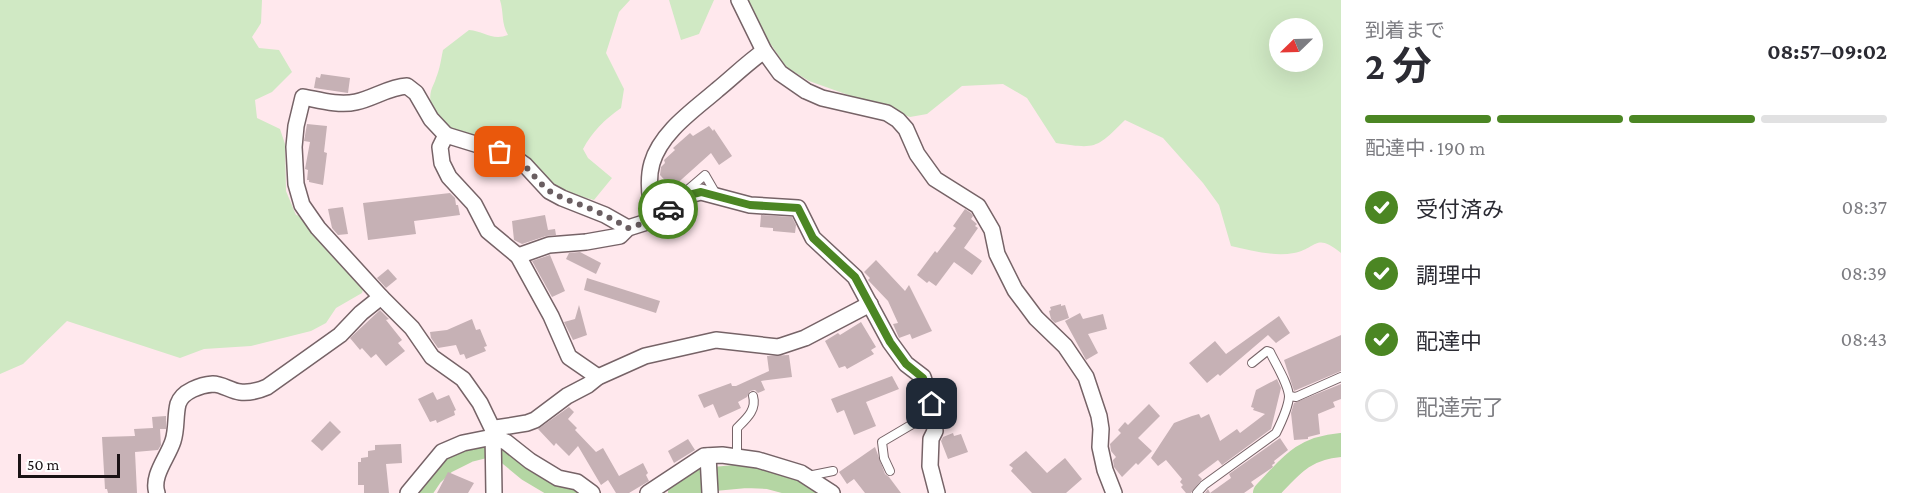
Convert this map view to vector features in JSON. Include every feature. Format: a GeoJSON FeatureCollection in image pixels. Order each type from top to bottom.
{"type":"FeatureCollection","features":[{"type":"Feature","properties":{"kind":"street"},"geometry":{"type":"LineString","coordinates":[[739,0],[764,51],[780,73],[806,91],[836,102],[887,113],[898,120],[906,129],[917,154],[935,179],[978,206],[992,230],[997,254],[1015,290],[1036,318],[1065,346],[1086,377],[1099,416],[1100,447],[1105,470],[1114,493]]}},
{"type":"Feature","properties":{"kind":"street"},"geometry":{"type":"LineString","coordinates":[[654,218],[650,200],[651,172],[652,163],[660,146],[692,112],[747,63],[764,51]]}},
{"type":"Feature","properties":{"kind":"street"},"geometry":{"type":"LineString","coordinates":[[494,493],[494,442],[480,403],[463,379],[432,357],[412,328],[318,228],[302,205],[295,175],[294,147],[303,97],[335,103],[355,103],[398,86],[407,86],[416,93],[431,119],[446,135],[511,155],[525,165],[549,190],[628,228]]}},
{"type":"Feature","properties":{"kind":"street"},"geometry":{"type":"LineString","coordinates":[[446,135],[440,147],[442,163],[449,177],[474,204],[488,231],[518,256],[551,316],[569,357],[598,377]]}},
{"type":"Feature","properties":{"kind":"street"},"geometry":{"type":"LineString","coordinates":[[518,256],[549,245],[620,236],[628,228],[654,218],[689,195],[701,192],[765,207],[798,208],[813,238],[855,277],[890,342],[906,364],[923,378],[932,404],[935,431],[931,439],[930,466],[937,493]]}},
{"type":"Feature","properties":{"kind":"street"},"geometry":{"type":"LineString","coordinates":[[157,493],[155,487],[159,472],[174,440],[178,403],[184,394],[214,384],[238,392],[255,392],[267,387],[340,335],[361,313],[381,297]]}},
{"type":"Feature","properties":{"kind":"street"},"geometry":{"type":"LineString","coordinates":[[494,442],[501,426],[518,425],[535,420],[598,377],[645,356],[716,340],[777,348],[805,338],[870,304]]}},
{"type":"Feature","properties":{"kind":"street"},"geometry":{"type":"LineString","coordinates":[[408,493],[442,452],[463,443],[494,442],[506,442],[530,461],[558,478],[577,482],[592,493]]}},
{"type":"Feature","properties":{"kind":"street"},"geometry":{"type":"LineString","coordinates":[[648,493],[704,456],[737,457],[777,465],[807,477],[832,493]]}},
{"type":"Feature","properties":{"kind":"street"},"geometry":{"type":"LineString","coordinates":[[708,456],[709,484]]}},
{"type":"Feature","properties":{"kind":"lane"},"geometry":{"type":"LineString","coordinates":[[1197,493],[1204,485],[1276,433],[1289,396],[1287,388],[1270,352],[1267,351],[1252,363]]}},
{"type":"Feature","properties":{"kind":"lane"},"geometry":{"type":"LineString","coordinates":[[1289,396],[1296,397],[1341,377]]}},
{"type":"Feature","properties":{"kind":"lane"},"geometry":{"type":"LineString","coordinates":[[737,457],[737,428],[754,409],[753,396]]}},
{"type":"Feature","properties":{"kind":"lane"},"geometry":{"type":"LineString","coordinates":[[890,471],[884,458],[882,442],[932,415]]}},
{"type":"Feature","properties":{"kind":"lane"},"geometry":{"type":"LineString","coordinates":[[807,477],[833,471]]}},
{"type":"Feature","properties":{"kind":"green space"},"geometry":{"type":"Polygon","coordinates":[[[0,0],[262,0],[261,23],[252,37],[259,48],[279,50],[292,72],[272,92],[255,100],[257,118],[280,129],[285,144],[286,191],[296,215],[312,218],[366,279],[362,293],[336,308],[326,323],[311,331],[251,346],[204,349],[180,358],[67,321],[23,364],[0,374],[0,0]]]}},
{"type":"Feature","properties":{"kind":"green space"},"geometry":{"type":"Polygon","coordinates":[[[500,0],[630,0],[619,12],[606,53],[624,89],[621,108],[599,126],[583,149],[588,158],[612,178],[594,200],[560,191],[450,127],[439,118],[431,106],[431,91],[443,50],[469,30],[497,37],[508,35],[504,26],[500,0]]]}},
{"type":"Feature","properties":{"kind":"green space"},"geometry":{"type":"Polygon","coordinates":[[[669,0],[714,0],[699,34],[681,40],[669,0]]]}},
{"type":"Feature","properties":{"kind":"green space"},"geometry":{"type":"Polygon","coordinates":[[[746,0],[1341,0],[1341,253],[1321,242],[1302,251],[1286,254],[1231,246],[1219,205],[1203,183],[1163,138],[1125,120],[1108,137],[1095,145],[1056,143],[1027,98],[1003,84],[962,86],[927,114],[910,117],[809,81],[786,67],[753,18],[746,0]]]}},
{"type":"Feature","properties":{"kind":"building"},"geometry":{"type":"Polygon","coordinates":[[[321,74],[350,78],[348,93],[314,88],[316,77],[320,78],[321,74]]]}},
{"type":"Feature","properties":{"kind":"building"},"geometry":{"type":"Polygon","coordinates":[[[307,124],[327,126],[324,152],[327,153],[323,185],[307,180],[308,170],[305,169],[310,142],[304,141],[307,124]]]}},
{"type":"Feature","properties":{"kind":"building"},"geometry":{"type":"Polygon","coordinates":[[[709,126],[713,131],[714,129],[732,156],[719,165],[711,153],[672,188],[660,175],[664,160],[675,150],[673,148],[690,133],[693,136],[709,126]]]}},
{"type":"Feature","properties":{"kind":"building"},"geometry":{"type":"Polygon","coordinates":[[[450,193],[455,198],[460,215],[414,221],[416,234],[368,240],[363,203],[450,193]]]}},
{"type":"Feature","properties":{"kind":"building"},"geometry":{"type":"Polygon","coordinates":[[[343,207],[348,234],[338,235],[332,228],[328,209],[343,207]]]}},
{"type":"Feature","properties":{"kind":"building"},"geometry":{"type":"Polygon","coordinates":[[[965,209],[971,213],[973,216],[971,219],[978,228],[964,248],[982,261],[972,275],[954,262],[936,286],[929,281],[927,283],[917,275],[956,228],[953,226],[965,209]]]}},
{"type":"Feature","properties":{"kind":"building"},"geometry":{"type":"Polygon","coordinates":[[[545,215],[548,230],[555,229],[556,235],[522,244],[514,240],[512,221],[545,215]]]}},
{"type":"Feature","properties":{"kind":"building"},"geometry":{"type":"Polygon","coordinates":[[[761,215],[792,217],[796,225],[795,233],[760,227],[761,215]]]}},
{"type":"Feature","properties":{"kind":"building"},"geometry":{"type":"Polygon","coordinates":[[[580,252],[601,263],[596,274],[566,259],[569,253],[580,252]]]}},
{"type":"Feature","properties":{"kind":"building"},"geometry":{"type":"Polygon","coordinates":[[[550,255],[565,291],[552,297],[532,261],[550,255]]]}},
{"type":"Feature","properties":{"kind":"building"},"geometry":{"type":"Polygon","coordinates":[[[876,260],[905,291],[909,285],[932,331],[912,339],[910,334],[899,338],[893,324],[898,323],[888,301],[868,280],[870,278],[864,272],[876,260]]]}},
{"type":"Feature","properties":{"kind":"building"},"geometry":{"type":"Polygon","coordinates":[[[388,269],[397,279],[386,288],[377,278],[388,269]]]}},
{"type":"Feature","properties":{"kind":"building"},"geometry":{"type":"Polygon","coordinates":[[[587,278],[660,301],[656,313],[584,290],[587,278]]]}},
{"type":"Feature","properties":{"kind":"building"},"geometry":{"type":"Polygon","coordinates":[[[1061,304],[1061,306],[1065,305],[1069,318],[1055,323],[1051,319],[1050,307],[1061,304]]]}},
{"type":"Feature","properties":{"kind":"building"},"geometry":{"type":"Polygon","coordinates":[[[579,305],[587,335],[573,340],[564,322],[575,319],[579,305]]]}},
{"type":"Feature","properties":{"kind":"building"},"geometry":{"type":"Polygon","coordinates":[[[380,310],[389,319],[386,320],[402,340],[398,343],[405,351],[386,366],[376,354],[371,358],[362,348],[360,350],[350,338],[380,310]]]}},
{"type":"Feature","properties":{"kind":"building"},"geometry":{"type":"Polygon","coordinates":[[[1080,313],[1083,319],[1103,314],[1107,329],[1088,334],[1098,353],[1086,360],[1065,321],[1080,313]]]}},
{"type":"Feature","properties":{"kind":"building"},"geometry":{"type":"Polygon","coordinates":[[[1279,316],[1290,333],[1276,343],[1268,335],[1220,376],[1218,374],[1207,383],[1189,363],[1215,341],[1226,354],[1279,316]]]}},
{"type":"Feature","properties":{"kind":"building"},"geometry":{"type":"Polygon","coordinates":[[[472,319],[476,330],[480,329],[487,346],[484,347],[486,351],[466,359],[464,354],[460,355],[456,345],[438,348],[431,338],[430,332],[447,330],[472,319]]]}},
{"type":"Feature","properties":{"kind":"building"},"geometry":{"type":"Polygon","coordinates":[[[861,322],[876,347],[871,350],[874,354],[847,369],[845,366],[839,368],[825,341],[861,322]]]}},
{"type":"Feature","properties":{"kind":"building"},"geometry":{"type":"Polygon","coordinates":[[[1341,335],[1341,371],[1294,391],[1284,360],[1341,335]]]}},
{"type":"Feature","properties":{"kind":"building"},"geometry":{"type":"Polygon","coordinates":[[[789,355],[792,377],[761,381],[765,390],[758,393],[755,390],[750,391],[747,397],[738,402],[741,408],[719,418],[713,404],[704,408],[698,395],[731,383],[732,386],[736,386],[769,371],[767,356],[789,355]]]}},
{"type":"Feature","properties":{"kind":"building"},"geometry":{"type":"Polygon","coordinates":[[[892,376],[899,389],[866,402],[876,426],[854,435],[844,410],[837,413],[831,399],[892,376]]]}},
{"type":"Feature","properties":{"kind":"building"},"geometry":{"type":"Polygon","coordinates":[[[1277,379],[1281,388],[1271,429],[1222,465],[1218,460],[1198,475],[1202,479],[1191,493],[1186,493],[1181,487],[1182,479],[1166,460],[1158,466],[1151,458],[1174,423],[1199,414],[1201,418],[1209,414],[1220,441],[1237,429],[1240,433],[1265,414],[1251,407],[1256,390],[1277,379]]]}},
{"type":"Feature","properties":{"kind":"building"},"geometry":{"type":"Polygon","coordinates":[[[1341,384],[1341,399],[1333,402],[1335,407],[1318,414],[1320,434],[1308,437],[1308,439],[1294,440],[1291,413],[1294,403],[1341,384]]]}},
{"type":"Feature","properties":{"kind":"building"},"geometry":{"type":"Polygon","coordinates":[[[433,392],[437,400],[449,395],[456,410],[455,415],[437,423],[436,420],[430,422],[418,399],[433,392]]]}},
{"type":"Feature","properties":{"kind":"building"},"geometry":{"type":"Polygon","coordinates":[[[1149,404],[1160,416],[1138,438],[1152,451],[1122,477],[1114,467],[1113,460],[1116,457],[1111,451],[1110,444],[1121,433],[1118,430],[1125,422],[1128,425],[1149,404]]]}},
{"type":"Feature","properties":{"kind":"building"},"geometry":{"type":"Polygon","coordinates":[[[569,407],[574,412],[568,419],[577,428],[575,430],[596,452],[603,448],[619,476],[643,463],[649,481],[629,493],[616,493],[608,480],[601,485],[578,446],[569,456],[556,443],[554,446],[538,429],[569,407]]]}},
{"type":"Feature","properties":{"kind":"building"},"geometry":{"type":"Polygon","coordinates":[[[166,416],[166,429],[160,429],[161,445],[158,450],[135,452],[137,493],[108,493],[105,489],[102,437],[135,436],[134,429],[153,428],[152,417],[166,416]]]}},
{"type":"Feature","properties":{"kind":"building"},"geometry":{"type":"Polygon","coordinates":[[[330,421],[341,432],[322,451],[311,441],[330,421]]]}},
{"type":"Feature","properties":{"kind":"building"},"geometry":{"type":"Polygon","coordinates":[[[953,433],[954,436],[961,434],[968,452],[948,459],[941,441],[943,437],[953,433]]]}},
{"type":"Feature","properties":{"kind":"building"},"geometry":{"type":"Polygon","coordinates":[[[1280,438],[1288,450],[1274,461],[1273,467],[1251,482],[1254,486],[1244,493],[1210,493],[1231,478],[1229,474],[1280,438]]]}},
{"type":"Feature","properties":{"kind":"building"},"geometry":{"type":"Polygon","coordinates":[[[688,439],[695,450],[674,463],[668,451],[688,439]]]}},
{"type":"Feature","properties":{"kind":"building"},"geometry":{"type":"Polygon","coordinates":[[[401,444],[402,463],[386,464],[389,493],[364,493],[364,485],[358,485],[358,462],[361,462],[361,458],[368,457],[368,451],[375,450],[375,445],[401,444]]]}},
{"type":"Feature","properties":{"kind":"building"},"geometry":{"type":"Polygon","coordinates":[[[875,447],[885,474],[901,493],[865,493],[854,479],[847,484],[839,472],[875,447]]]}},
{"type":"Feature","properties":{"kind":"building"},"geometry":{"type":"Polygon","coordinates":[[[1026,451],[1047,473],[1065,458],[1082,479],[1066,493],[1032,493],[1011,471],[1013,468],[1009,465],[1026,451]]]}},
{"type":"Feature","properties":{"kind":"building"},"geometry":{"type":"Polygon","coordinates":[[[448,472],[474,483],[468,493],[437,493],[448,472]]]}},
{"type":"Feature","properties":{"kind":"waterway"},"geometry":{"type":"LineString","coordinates":[[1265,493],[1298,460],[1316,450],[1341,445]]}},
{"type":"Feature","properties":{"kind":"waterway"},"geometry":{"type":"LineString","coordinates":[[419,493],[431,475],[445,462],[469,450],[485,446],[506,451],[529,470],[568,493]]}},
{"type":"Feature","properties":{"kind":"waterway"},"geometry":{"type":"LineString","coordinates":[[680,493],[703,480],[746,476],[768,477],[791,483],[807,493]]}},
{"type":"Feature","properties":{"kind":"way so far"},"geometry":{"type":"LineString","coordinates":[[500,152],[511,155],[525,165],[549,190],[562,198],[605,215],[628,228],[647,222],[668,209]]}},
{"type":"Feature","properties":{"kind":"route"},"geometry":{"type":"LineString","coordinates":[[668,209],[689,195],[701,192],[750,205],[798,208],[819,246],[855,277],[890,342],[906,364],[923,378],[932,404]]}}]}
